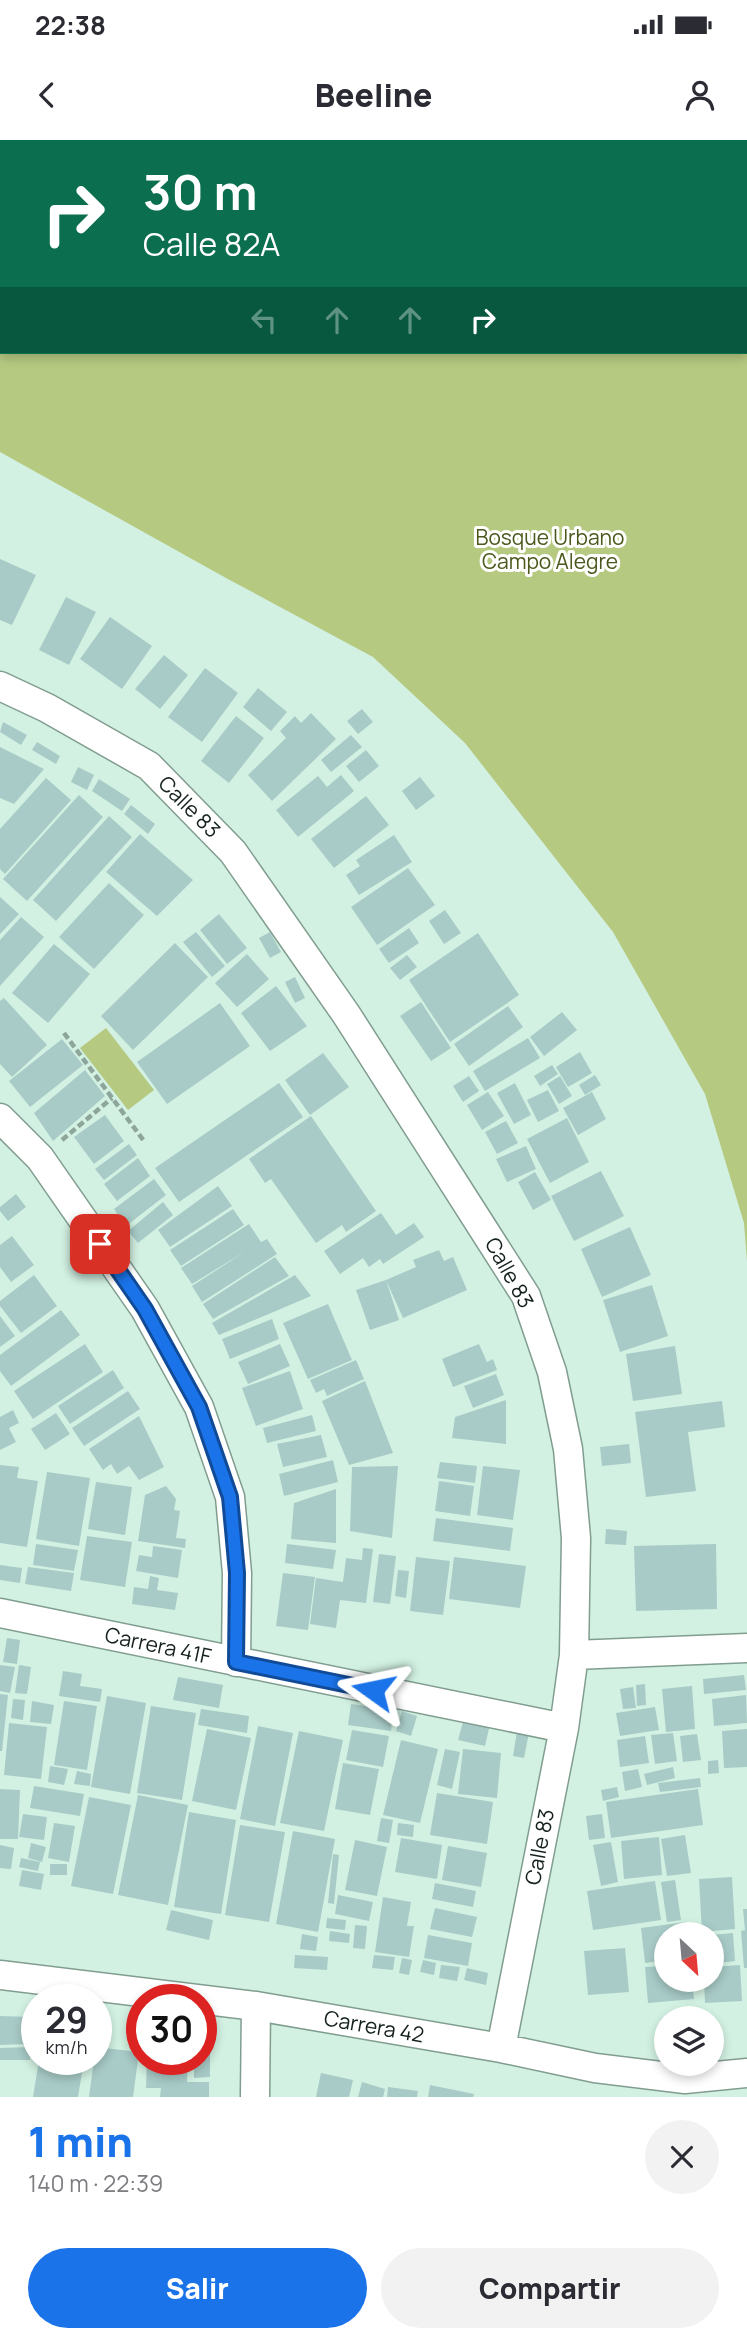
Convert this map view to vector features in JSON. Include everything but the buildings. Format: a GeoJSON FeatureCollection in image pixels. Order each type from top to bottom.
{"type":"FeatureCollection","features":[{"type":"Feature","properties":{"kind":"street","name":"Calle 83"},"geometry":{"type":"LineString","coordinates":[[0,686],[47,708],[149,766],[233,852],[346,1014],[526,1296],[552,1371],[568,1449],[576,1538],[574,1655],[564,1728],[501,2048]]}},
{"type":"Feature","properties":{"kind":"street"},"geometry":{"type":"LineString","coordinates":[[0,1118],[40,1158],[145,1309],[199,1407],[230,1497],[237,1573],[236,1662]]}},
{"type":"Feature","properties":{"kind":"street","name":"Carrera 41F"},"geometry":{"type":"LineString","coordinates":[[0,1613],[564,1728]]}},
{"type":"Feature","properties":{"kind":"street"},"geometry":{"type":"LineString","coordinates":[[574,1655],[747,1648]]}},
{"type":"Feature","properties":{"kind":"street","name":"Carrera 42"},"geometry":{"type":"LineString","coordinates":[[0,1975],[256,2006],[501,2048],[594,2068],[685,2079],[747,2073]]}},
{"type":"Feature","properties":{"kind":"street"},"geometry":{"type":"LineString","coordinates":[[255,2097],[256,2006]]}},
{"type":"Feature","properties":{"kind":"path"},"geometry":{"type":"LineString","coordinates":[[64,1033],[144,1141]]}},
{"type":"Feature","properties":{"kind":"path"},"geometry":{"type":"LineString","coordinates":[[40,1158],[112,1098]]}},
{"type":"Feature","properties":{"kind":"green space","name":"Bosque Urbano Campo Alegre"},"geometry":{"type":"Polygon","coordinates":[[[0,354],[747,354],[747,1261],[744,1223],[705,1094],[613,932],[465,743],[373,657],[0,452],[0,354]]]}},
{"type":"Feature","properties":{"kind":"green space"},"geometry":{"type":"Polygon","coordinates":[[[106,1028],[154,1090],[128,1110],[80,1048],[106,1028]]]}},
{"type":"Feature","properties":{"kind":"route"},"geometry":{"type":"LineString","coordinates":[[100,1244],[145,1309],[199,1407],[230,1497],[237,1573],[236,1662],[373,1690]]}}]}
